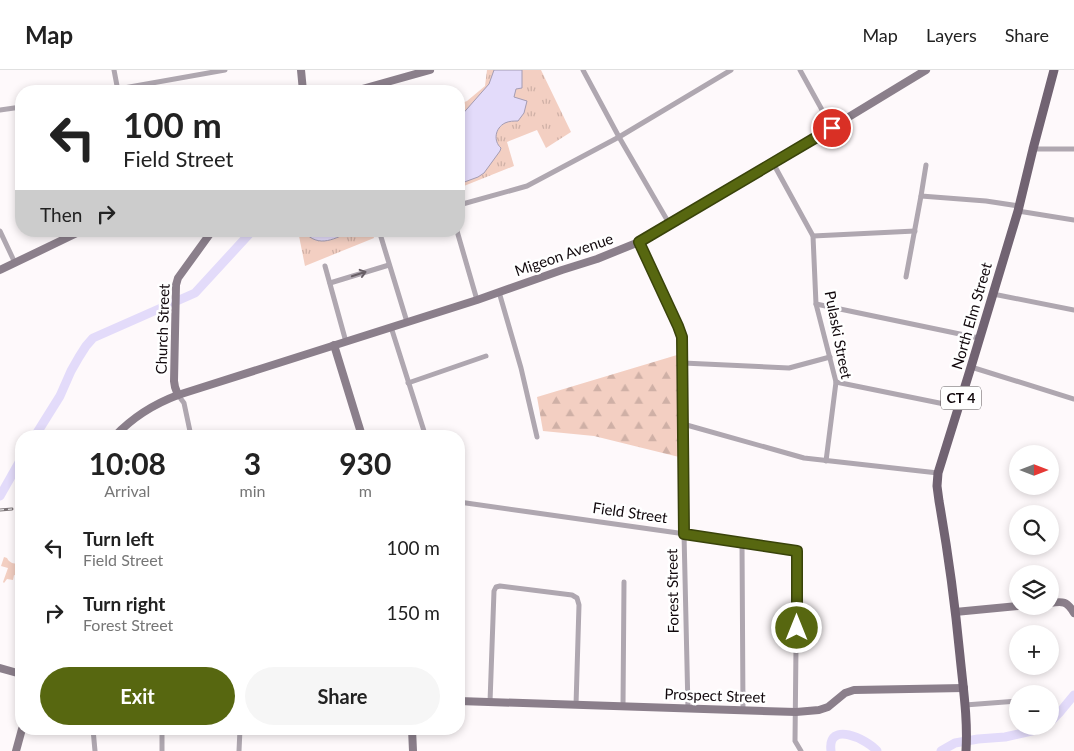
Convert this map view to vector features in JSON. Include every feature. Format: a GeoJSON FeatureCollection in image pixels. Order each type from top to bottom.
{"type":"FeatureCollection","features":[{"type":"Feature","properties":{"kind":"main road"},"geometry":{"type":"LineString","coordinates":[[302,70],[303,85]]}},
{"type":"Feature","properties":{"kind":"main road"},"geometry":{"type":"LineString","coordinates":[[376,85],[430,70]]}},
{"type":"Feature","properties":{"kind":"main road","name":"Migeon Avenue"},"geometry":{"type":"LineString","coordinates":[[121,430],[156,404],[178,395],[477,300],[597,259],[639,242],[926,70]]}},
{"type":"Feature","properties":{"kind":"main road","name":"North Elm Street"},"geometry":{"type":"LineString","coordinates":[[966,751],[967,733],[964,688],[937,486],[938,473],[1018,209],[1054,70]]}},
{"type":"Feature","properties":{"kind":"main road"},"geometry":{"type":"LineString","coordinates":[[0,270],[69,237]]}},
{"type":"Feature","properties":{"kind":"main road","name":"Church Street"},"geometry":{"type":"LineString","coordinates":[[178,395],[174,381],[176,285],[178,278],[208,237]]}},
{"type":"Feature","properties":{"kind":"main road"},"geometry":{"type":"LineString","coordinates":[[334,345],[360,430]]}},
{"type":"Feature","properties":{"kind":"main road"},"geometry":{"type":"LineString","coordinates":[[1059,602],[1067,604],[1074,613]]}},
{"type":"Feature","properties":{"kind":"main road"},"geometry":{"type":"LineString","coordinates":[[955,612],[1009,607]]}},
{"type":"Feature","properties":{"kind":"main road"},"geometry":{"type":"LineString","coordinates":[[0,668],[15,672]]}},
{"type":"Feature","properties":{"kind":"main road","name":"Prospect Street"},"geometry":{"type":"LineString","coordinates":[[465,700],[796,712],[819,710],[828,707],[845,693],[854,690],[964,688]]}},
{"type":"Feature","properties":{"kind":"main road"},"geometry":{"type":"LineString","coordinates":[[16,751],[20,735]]}},
{"type":"Feature","properties":{"kind":"main road"},"geometry":{"type":"LineString","coordinates":[[412,735],[413,751]]}},
{"type":"Feature","properties":{"kind":"street"},"geometry":{"type":"LineString","coordinates":[[114,70],[116,85]]}},
{"type":"Feature","properties":{"kind":"street"},"geometry":{"type":"LineString","coordinates":[[144,85],[225,70]]}},
{"type":"Feature","properties":{"kind":"street"},"geometry":{"type":"LineString","coordinates":[[583,70],[670,225]]}},
{"type":"Feature","properties":{"kind":"street"},"geometry":{"type":"LineString","coordinates":[[465,203],[527,186],[619,137],[731,70]]}},
{"type":"Feature","properties":{"kind":"street"},"geometry":{"type":"LineString","coordinates":[[800,70],[832,128]]}},
{"type":"Feature","properties":{"kind":"street"},"geometry":{"type":"LineString","coordinates":[[0,110],[15,108]]}},
{"type":"Feature","properties":{"kind":"street"},"geometry":{"type":"LineString","coordinates":[[1032,149],[1074,149]]}},
{"type":"Feature","properties":{"kind":"street","name":"Pulaski Street"},"geometry":{"type":"LineString","coordinates":[[773,163],[813,236],[816,304],[836,382],[826,461]]}},
{"type":"Feature","properties":{"kind":"street"},"geometry":{"type":"LineString","coordinates":[[906,277],[926,165]]}},
{"type":"Feature","properties":{"kind":"street"},"geometry":{"type":"LineString","coordinates":[[921,196],[986,201],[1074,220]]}},
{"type":"Feature","properties":{"kind":"street"},"geometry":{"type":"LineString","coordinates":[[0,231],[15,263]]}},
{"type":"Feature","properties":{"kind":"street"},"geometry":{"type":"LineString","coordinates":[[813,236],[914,231]]}},
{"type":"Feature","properties":{"kind":"street"},"geometry":{"type":"LineString","coordinates":[[381,237],[407,322]]}},
{"type":"Feature","properties":{"kind":"street"},"geometry":{"type":"LineString","coordinates":[[460,237],[477,300]]}},
{"type":"Feature","properties":{"kind":"street","name":"Forest Street"},"geometry":{"type":"LineString","coordinates":[[639,242],[682,337],[688,709]]}},
{"type":"Feature","properties":{"kind":"street"},"geometry":{"type":"LineString","coordinates":[[330,283],[389,265]]}},
{"type":"Feature","properties":{"kind":"street"},"geometry":{"type":"LineString","coordinates":[[325,266],[346,342]]}},
{"type":"Feature","properties":{"kind":"street"},"geometry":{"type":"LineString","coordinates":[[499,292],[521,368],[538,437]]}},
{"type":"Feature","properties":{"kind":"street"},"geometry":{"type":"LineString","coordinates":[[992,294],[1074,310]]}},
{"type":"Feature","properties":{"kind":"street"},"geometry":{"type":"LineString","coordinates":[[816,304],[979,338]]}},
{"type":"Feature","properties":{"kind":"street"},"geometry":{"type":"LineString","coordinates":[[391,327],[424,430]]}},
{"type":"Feature","properties":{"kind":"street"},"geometry":{"type":"LineString","coordinates":[[408,382],[486,356]]}},
{"type":"Feature","properties":{"kind":"street"},"geometry":{"type":"LineString","coordinates":[[683,362],[789,368],[830,357]]}},
{"type":"Feature","properties":{"kind":"street"},"geometry":{"type":"LineString","coordinates":[[971,367],[1074,399]]}},
{"type":"Feature","properties":{"kind":"street"},"geometry":{"type":"LineString","coordinates":[[836,382],[959,407]]}},
{"type":"Feature","properties":{"kind":"street","name":"Church Street"},"geometry":{"type":"LineString","coordinates":[[178,395],[184,403],[190,430]]}},
{"type":"Feature","properties":{"kind":"street"},"geometry":{"type":"LineString","coordinates":[[683,424],[804,458],[938,473]]}},
{"type":"Feature","properties":{"kind":"street","name":"Field Street"},"geometry":{"type":"LineString","coordinates":[[465,503],[797,551],[796,712]]}},
{"type":"Feature","properties":{"kind":"street"},"geometry":{"type":"LineString","coordinates":[[742,542],[743,711]]}},
{"type":"Feature","properties":{"kind":"street"},"geometry":{"type":"LineString","coordinates":[[623,706],[624,582]]}},
{"type":"Feature","properties":{"kind":"street"},"geometry":{"type":"LineString","coordinates":[[490,702],[494,592],[496,587],[500,586],[572,595],[577,598],[579,605],[576,705]]}},
{"type":"Feature","properties":{"kind":"street"},"geometry":{"type":"LineString","coordinates":[[965,705],[1009,703]]}},
{"type":"Feature","properties":{"kind":"street"},"geometry":{"type":"LineString","coordinates":[[796,712],[795,741],[801,751]]}},
{"type":"Feature","properties":{"kind":"street"},"geometry":{"type":"LineString","coordinates":[[94,735],[95,751]]}},
{"type":"Feature","properties":{"kind":"street"},"geometry":{"type":"LineString","coordinates":[[162,735],[162,751]]}},
{"type":"Feature","properties":{"kind":"street"},"geometry":{"type":"LineString","coordinates":[[239,751],[240,735]]}},
{"type":"Feature","properties":{"kind":"green space"},"geometry":{"type":"Polygon","coordinates":[[[487,70],[541,70],[571,132],[546,148],[537,130],[507,142],[514,166],[465,186],[465,102],[485,86],[487,70]]]}},
{"type":"Feature","properties":{"kind":"green space"},"geometry":{"type":"Polygon","coordinates":[[[299,237],[374,237],[374,238],[305,266],[299,237]]]}},
{"type":"Feature","properties":{"kind":"green space"},"geometry":{"type":"Polygon","coordinates":[[[677,355],[679,457],[594,436],[543,431],[537,397],[677,355]]]}},
{"type":"Feature","properties":{"kind":"green space"},"geometry":{"type":"Polygon","coordinates":[[[4,557],[15,563],[13,580],[7,579],[3,582],[8,568],[1,566],[4,557]]]}},
{"type":"Feature","properties":{"kind":"shaded area"},"geometry":{"type":"Polygon","coordinates":[[[494,70],[522,70],[522,88],[516,89],[514,97],[527,101],[524,113],[518,121],[507,122],[497,131],[496,138],[501,148],[484,173],[465,182],[465,111],[489,84],[494,70]]]}},
{"type":"Feature","properties":{"kind":"shaded area"},"geometry":{"type":"Polygon","coordinates":[[[310,237],[338,237],[322,241],[310,237]]]}},
{"type":"Feature","properties":{"kind":"waterway"},"geometry":{"type":"LineString","coordinates":[[39,430],[60,396],[79,357],[93,338],[195,293],[246,237]]}},
{"type":"Feature","properties":{"kind":"waterway"},"geometry":{"type":"LineString","coordinates":[[0,496],[15,470]]}},
{"type":"Feature","properties":{"kind":"waterway"},"geometry":{"type":"LineString","coordinates":[[1059,713],[1074,695]]}},
{"type":"Feature","properties":{"kind":"waterway"},"geometry":{"type":"LineString","coordinates":[[831,751],[831,742],[835,736],[841,734],[857,738],[877,751]]}},
{"type":"Feature","properties":{"kind":"waterway"},"geometry":{"type":"LineString","coordinates":[[941,751],[955,743],[1014,735]]}},
{"type":"Feature","properties":{"kind":"railway"},"geometry":{"type":"LineString","coordinates":[[0,510],[12,509]]}},
{"type":"Feature","properties":{"kind":"route"},"geometry":{"type":"LineString","coordinates":[[797,628],[797,551],[684,534],[682,337],[639,242],[832,128]]}}]}
